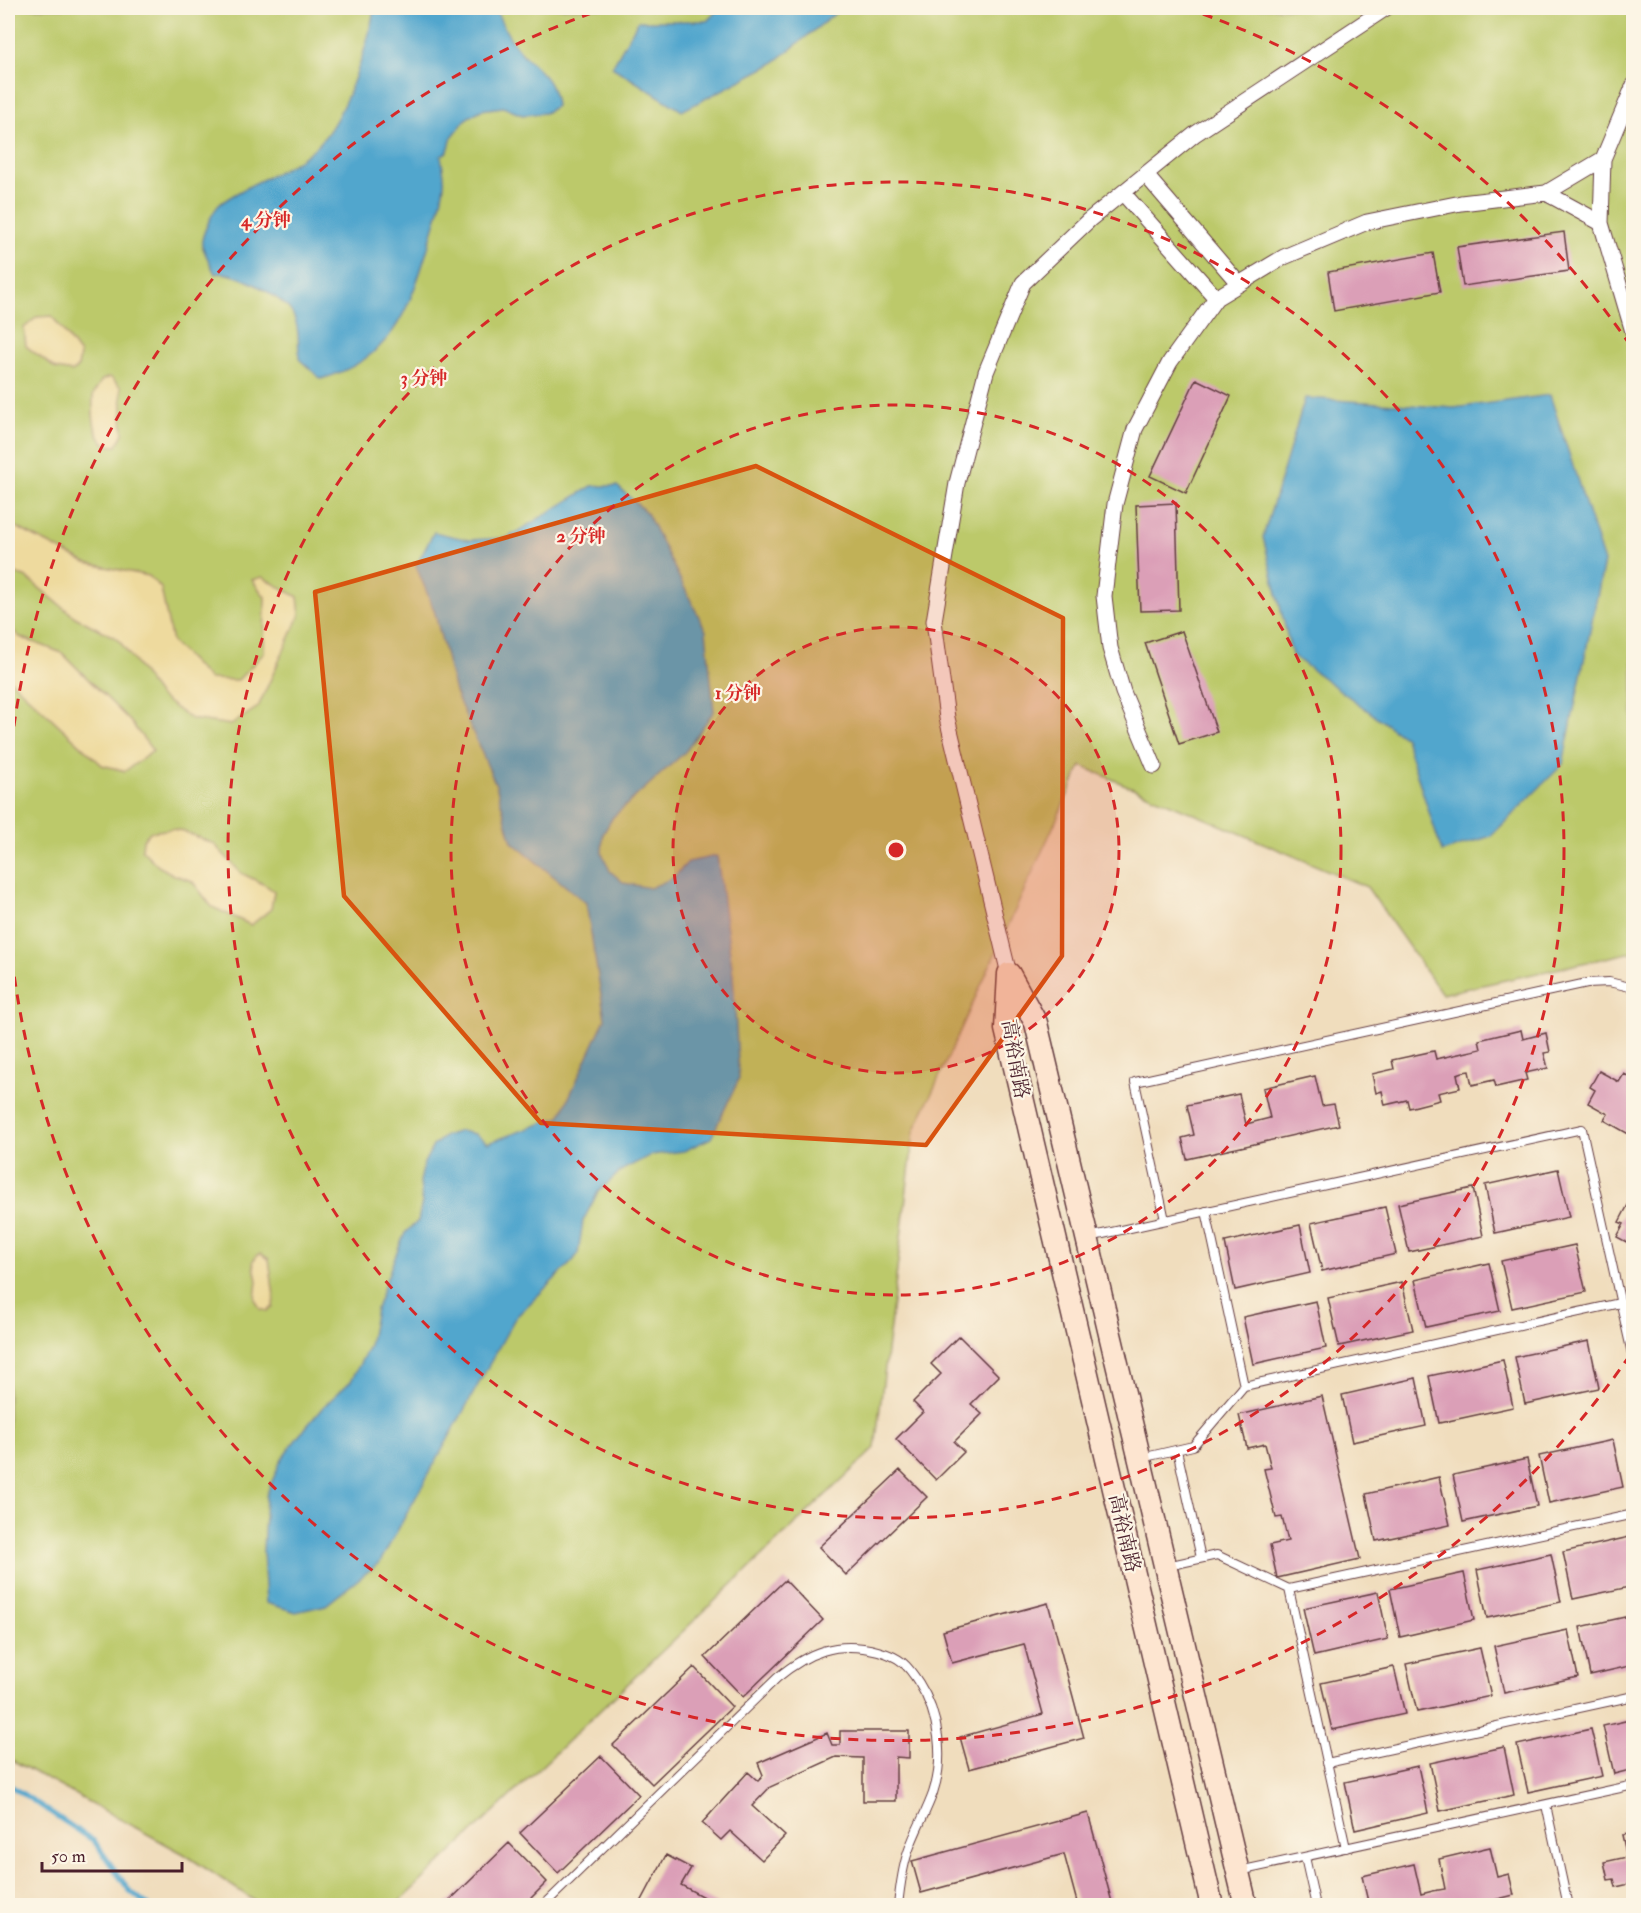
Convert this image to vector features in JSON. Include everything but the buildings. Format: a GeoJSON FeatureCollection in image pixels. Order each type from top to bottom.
{"type":"FeatureCollection","features":[{"type":"Feature","properties":{"kind":"street"},"geometry":{"type":"LineString","coordinates":[[1009,975],[947,718],[934,621],[957,483],[986,372],[1023,283],[1089,220],[1195,134],[1386,8]]}},
{"type":"Feature","properties":{"kind":"street"},"geometry":{"type":"LineString","coordinates":[[1634,85],[1604,159],[1601,223],[1634,335]]}},
{"type":"Feature","properties":{"kind":"street"},"geometry":{"type":"LineString","coordinates":[[1154,766],[1123,692],[1110,648],[1104,596],[1114,504],[1136,429],[1170,362],[1216,298],[1284,257],[1367,222],[1461,203],[1546,193],[1604,159]]}},
{"type":"Feature","properties":{"kind":"street"},"geometry":{"type":"LineString","coordinates":[[1145,174],[1239,284]]}},
{"type":"Feature","properties":{"kind":"street"},"geometry":{"type":"LineString","coordinates":[[1123,193],[1216,298]]}},
{"type":"Feature","properties":{"kind":"street"},"geometry":{"type":"LineString","coordinates":[[1546,193],[1601,223]]}},
{"type":"Feature","properties":{"kind":"street","name":"高裕南路"},"geometry":{"type":"LineString","coordinates":[[1009,975],[1036,1023],[1246,1905]]}},
{"type":"Feature","properties":{"kind":"street","name":"高裕南路"},"geometry":{"type":"LineString","coordinates":[[1009,975],[1006,1029],[1212,1905]]}},
{"type":"Feature","properties":{"kind":"lane"},"geometry":{"type":"LineString","coordinates":[[1165,1220],[1135,1082],[1587,983],[1610,982],[1634,988]]}},
{"type":"Feature","properties":{"kind":"lane"},"geometry":{"type":"LineString","coordinates":[[1087,1237],[1582,1129],[1634,1363]]}},
{"type":"Feature","properties":{"kind":"lane"},"geometry":{"type":"LineString","coordinates":[[1206,1211],[1244,1386]]}},
{"type":"Feature","properties":{"kind":"lane"},"geometry":{"type":"LineString","coordinates":[[1139,1458],[1193,1446],[1244,1386],[1620,1304]]}},
{"type":"Feature","properties":{"kind":"lane"},"geometry":{"type":"LineString","coordinates":[[1177,1450],[1201,1558]]}},
{"type":"Feature","properties":{"kind":"lane"},"geometry":{"type":"LineString","coordinates":[[1165,1566],[1217,1555],[1289,1589],[1634,1514]]}},
{"type":"Feature","properties":{"kind":"lane"},"geometry":{"type":"LineString","coordinates":[[1289,1589],[1346,1848]]}},
{"type":"Feature","properties":{"kind":"lane"},"geometry":{"type":"LineString","coordinates":[[543,1905],[795,1663],[816,1652],[839,1647],[863,1647],[886,1653],[907,1664],[926,1693],[937,1724],[939,1758],[933,1792],[908,1852],[898,1905]]}},
{"type":"Feature","properties":{"kind":"lane"},"geometry":{"type":"LineString","coordinates":[[1327,1763],[1634,1696]]}},
{"type":"Feature","properties":{"kind":"lane"},"geometry":{"type":"LineString","coordinates":[[1238,1872],[1634,1785]]}},
{"type":"Feature","properties":{"kind":"lane"},"geometry":{"type":"LineString","coordinates":[[1546,1804],[1568,1905]]}},
{"type":"Feature","properties":{"kind":"lane"},"geometry":{"type":"LineString","coordinates":[[1305,1857],[1316,1905]]}},
{"type":"Feature","properties":{"kind":"highlighted area"},"geometry":{"type":"Polygon","coordinates":[[[756,466],[1063,618],[1062,956],[926,1145],[541,1123],[344,896],[315,592],[756,466]]]}},
{"type":"Feature","properties":{"kind":"green space"},"geometry":{"type":"Polygon","coordinates":[[[8,8],[1633,8],[1633,952],[1442,994],[1367,887],[1081,766],[914,1132],[875,1448],[396,1905],[261,1905],[184,1854],[8,1758],[8,8]]]}},
{"type":"Feature","properties":{"kind":"sand"},"geometry":{"type":"Polygon","coordinates":[[[52,316],[80,354],[78,367],[72,372],[56,369],[26,346],[24,328],[37,317],[52,316]]]}},
{"type":"Feature","properties":{"kind":"sand"},"geometry":{"type":"Polygon","coordinates":[[[110,377],[121,387],[123,433],[117,446],[103,442],[96,429],[93,413],[94,393],[102,380],[110,377]]]}},
{"type":"Feature","properties":{"kind":"sand"},"geometry":{"type":"Polygon","coordinates":[[[8,523],[86,563],[149,576],[161,588],[172,642],[209,679],[238,680],[264,653],[265,597],[252,580],[262,577],[298,597],[300,615],[258,707],[231,725],[191,719],[159,696],[118,639],[75,617],[27,578],[8,571],[8,523]]]}},
{"type":"Feature","properties":{"kind":"sand"},"geometry":{"type":"Polygon","coordinates":[[[8,626],[20,637],[62,653],[130,721],[153,751],[125,771],[102,765],[8,678],[8,626]]]}},
{"type":"Feature","properties":{"kind":"sand"},"geometry":{"type":"Polygon","coordinates":[[[172,829],[183,831],[214,844],[241,873],[274,891],[271,909],[251,925],[212,907],[192,881],[158,866],[142,850],[143,840],[150,832],[172,829]]]}},
{"type":"Feature","properties":{"kind":"sand"},"geometry":{"type":"Polygon","coordinates":[[[261,1254],[269,1259],[274,1297],[273,1307],[267,1311],[260,1309],[255,1299],[257,1281],[253,1261],[257,1255],[261,1254]]]}},
{"type":"Feature","properties":{"kind":"water"},"geometry":{"type":"Polygon","coordinates":[[[374,8],[495,8],[514,44],[547,80],[556,106],[545,113],[522,115],[503,107],[481,110],[467,118],[452,137],[448,151],[441,156],[444,181],[437,218],[420,274],[403,314],[393,331],[364,360],[345,371],[321,379],[299,359],[296,324],[287,307],[269,292],[245,280],[223,273],[215,274],[202,241],[208,223],[220,204],[295,162],[318,145],[328,133],[354,80],[367,41],[374,8]]]}},
{"type":"Feature","properties":{"kind":"water"},"geometry":{"type":"Polygon","coordinates":[[[720,8],[842,8],[772,64],[682,111],[612,67],[638,21],[707,21],[720,8]]]}},
{"type":"Feature","properties":{"kind":"water"},"geometry":{"type":"Polygon","coordinates":[[[1550,395],[1604,562],[1563,764],[1491,836],[1442,852],[1405,738],[1292,655],[1263,537],[1305,398],[1454,408],[1550,395]]]}},
{"type":"Feature","properties":{"kind":"water"},"geometry":{"type":"Polygon","coordinates":[[[592,486],[617,486],[647,513],[706,631],[714,711],[685,752],[613,817],[603,834],[602,853],[610,871],[624,883],[650,888],[673,878],[688,862],[717,856],[733,975],[739,1079],[711,1138],[684,1151],[651,1155],[622,1170],[598,1192],[583,1221],[578,1254],[515,1318],[380,1562],[326,1605],[296,1612],[266,1603],[263,1551],[266,1496],[281,1460],[323,1407],[351,1381],[369,1346],[376,1309],[391,1267],[405,1233],[418,1221],[422,1202],[420,1182],[424,1163],[433,1146],[445,1136],[460,1131],[475,1134],[488,1143],[560,1117],[605,1019],[586,903],[512,842],[496,785],[455,692],[434,610],[416,566],[434,532],[469,540],[507,538],[592,486]]]}},
{"type":"Feature","properties":{"kind":"waterway"},"geometry":{"type":"LineString","coordinates":[[8,1784],[94,1841],[129,1890],[149,1906]]}}]}
